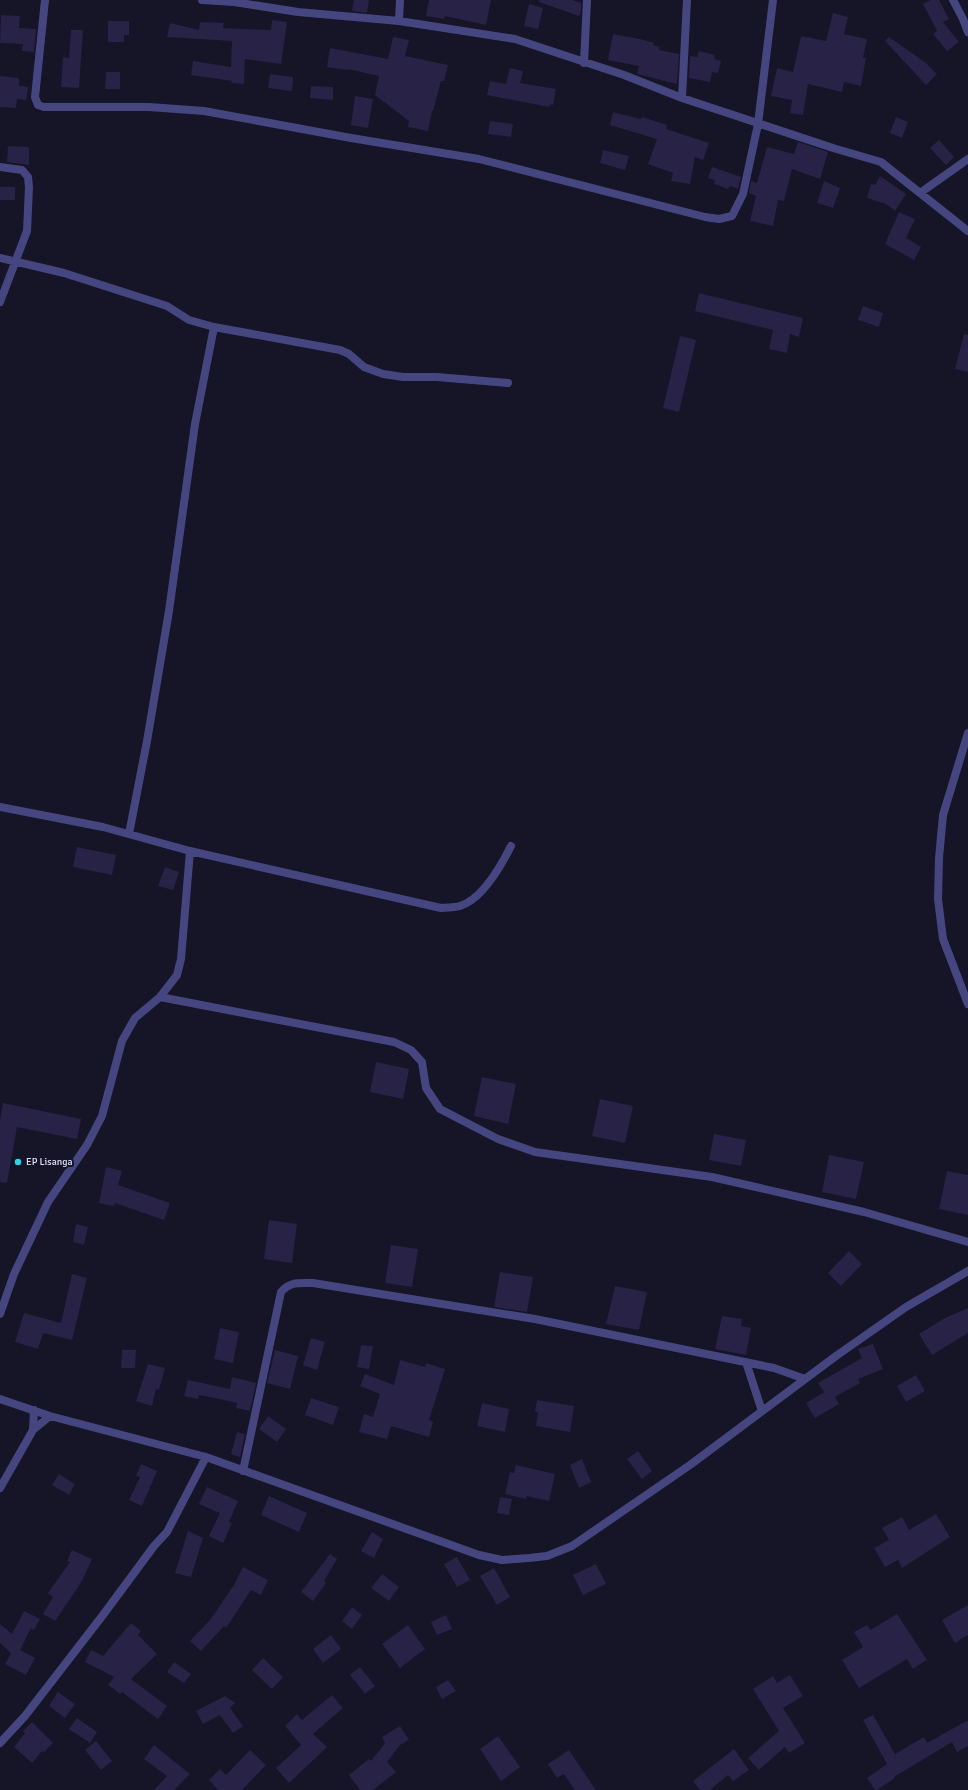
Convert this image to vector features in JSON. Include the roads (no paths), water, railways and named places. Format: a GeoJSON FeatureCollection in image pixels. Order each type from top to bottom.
{"type":"FeatureCollection","features":[{"type":"Feature","properties":{"kind":"street"},"geometry":{"type":"LineString","coordinates":[[45,0],[35,97],[38,105],[44,107],[149,107],[204,111],[351,138],[479,159],[697,215],[719,219],[732,216],[743,194],[758,124],[773,0]]}},
{"type":"Feature","properties":{"kind":"street"},"geometry":{"type":"LineString","coordinates":[[202,0],[234,1],[298,12],[399,21],[515,39],[758,124],[881,162],[968,231]]}},
{"type":"Feature","properties":{"kind":"street"},"geometry":{"type":"LineString","coordinates":[[399,21],[400,0]]}},
{"type":"Feature","properties":{"kind":"street"},"geometry":{"type":"LineString","coordinates":[[584,63],[587,0]]}},
{"type":"Feature","properties":{"kind":"street"},"geometry":{"type":"LineString","coordinates":[[682,98],[687,0]]}},
{"type":"Feature","properties":{"kind":"street"},"geometry":{"type":"LineString","coordinates":[[953,0],[966,17],[968,32]]}},
{"type":"Feature","properties":{"kind":"street"},"geometry":{"type":"LineString","coordinates":[[920,193],[968,159]]}},
{"type":"Feature","properties":{"kind":"street"},"geometry":{"type":"LineString","coordinates":[[0,167],[22,170],[28,177],[30,187],[27,232],[0,302]]}},
{"type":"Feature","properties":{"kind":"street"},"geometry":{"type":"LineString","coordinates":[[0,258],[64,273],[167,306],[189,320],[214,327],[232,329],[340,350],[349,354],[364,368],[383,374],[402,377],[437,377],[508,383]]}},
{"type":"Feature","properties":{"kind":"street"},"geometry":{"type":"LineString","coordinates":[[128,834],[147,742],[169,611],[195,424],[214,327]]}},
{"type":"Feature","properties":{"kind":"street"},"geometry":{"type":"LineString","coordinates":[[968,733],[943,815],[939,858],[938,899],[943,939],[968,1002]]}},
{"type":"Feature","properties":{"kind":"street"},"geometry":{"type":"LineString","coordinates":[[0,807],[103,827],[190,851],[441,908],[460,906],[476,896],[498,872],[511,846]]}},
{"type":"Feature","properties":{"kind":"street"},"geometry":{"type":"LineString","coordinates":[[0,1314],[14,1274],[48,1202],[87,1145],[102,1116],[122,1041],[135,1018],[160,997],[177,975],[180,959],[190,851]]}},
{"type":"Feature","properties":{"kind":"street"},"geometry":{"type":"LineString","coordinates":[[160,997],[394,1042],[411,1050],[422,1062],[426,1088],[440,1109],[498,1139],[535,1152],[712,1177],[864,1212],[968,1242]]}},
{"type":"Feature","properties":{"kind":"street"},"geometry":{"type":"LineString","coordinates":[[0,1399],[50,1416],[206,1457],[479,1555],[502,1560],[547,1556],[572,1546],[690,1465],[805,1378],[906,1307],[968,1271]]}},
{"type":"Feature","properties":{"kind":"street"},"geometry":{"type":"LineString","coordinates":[[243,1471],[281,1292],[286,1286],[292,1283],[314,1283],[535,1319],[774,1368],[805,1378]]}},
{"type":"Feature","properties":{"kind":"street"},"geometry":{"type":"LineString","coordinates":[[746,1362],[762,1411]]}},
{"type":"Feature","properties":{"kind":"street"},"geometry":{"type":"LineString","coordinates":[[33,1430],[34,1410]]}},
{"type":"Feature","properties":{"kind":"street"},"geometry":{"type":"LineString","coordinates":[[0,1488],[33,1430],[50,1416]]}},
{"type":"Feature","properties":{"kind":"street"},"geometry":{"type":"LineString","coordinates":[[0,1743],[25,1716],[154,1546],[167,1532],[206,1457]]}},
{"type":"Feature","properties":{"kind":"place","name":"EP Lisanga"},"geometry":{"type":"Point","coordinates":[18,1162]}}]}
